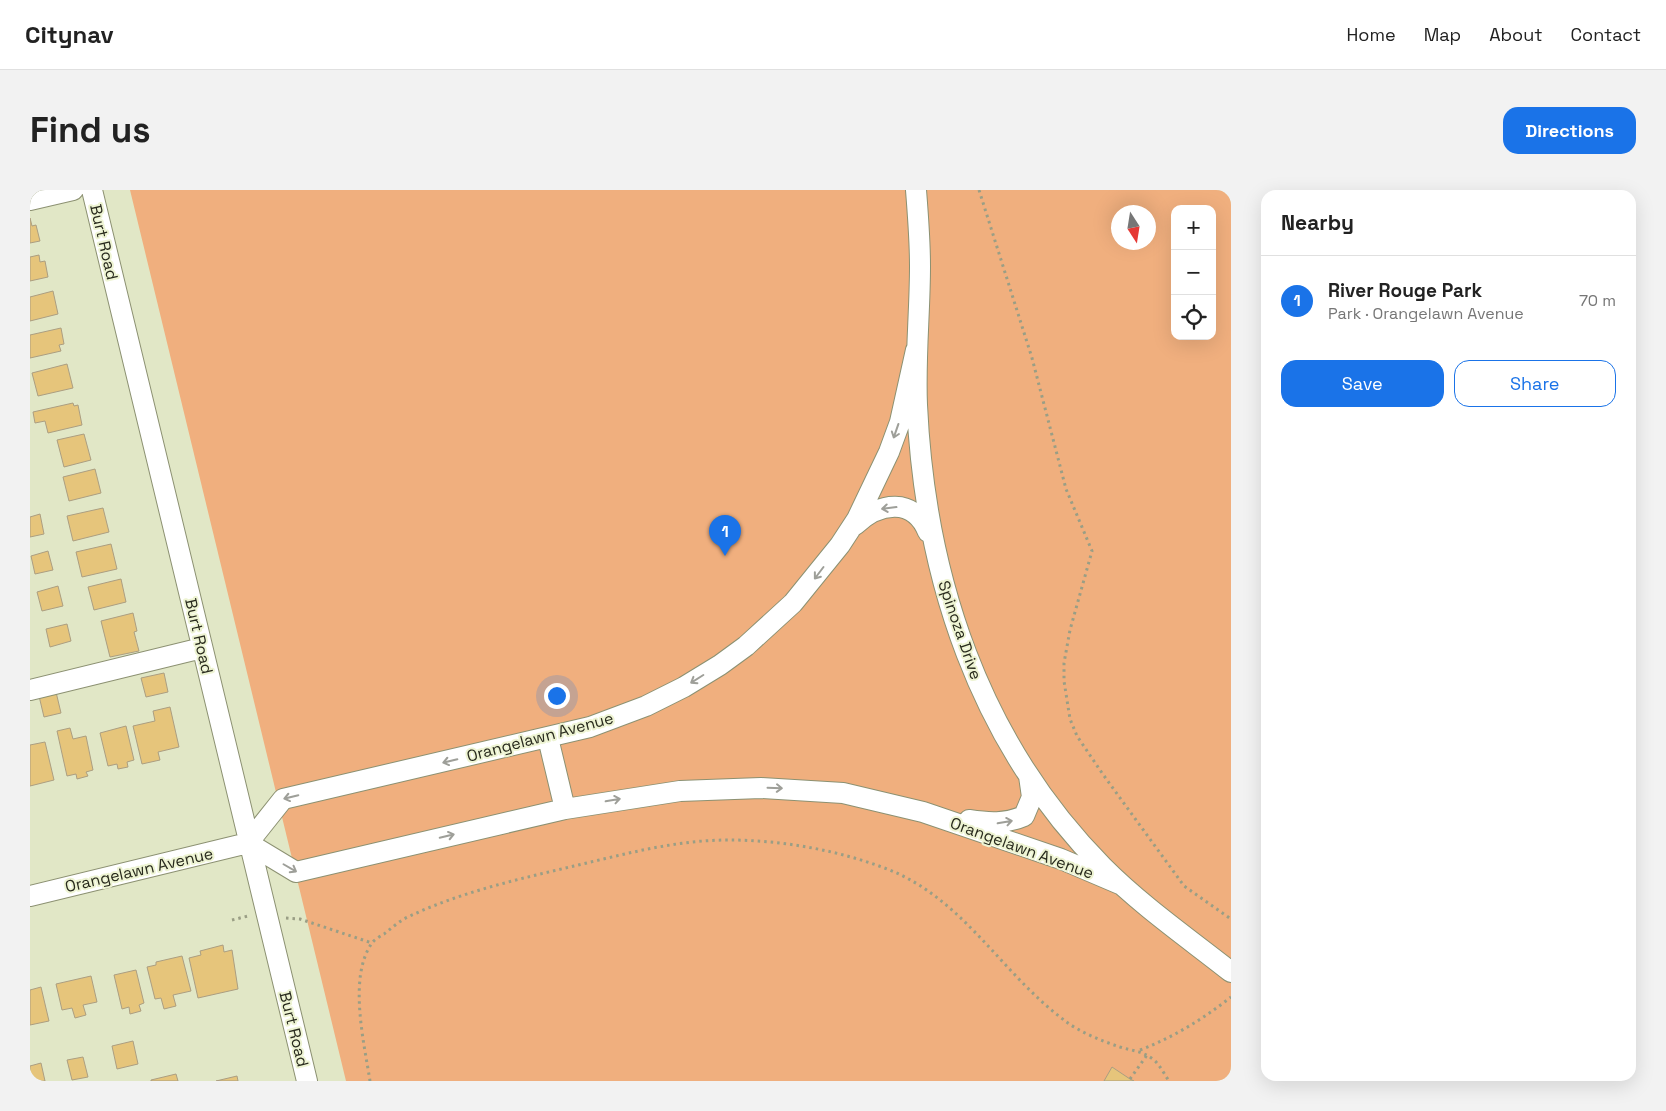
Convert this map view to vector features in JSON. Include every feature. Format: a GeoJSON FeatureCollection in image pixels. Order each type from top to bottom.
{"type":"FeatureCollection","features":[{"type":"Feature","properties":{"kind":"street"},"geometry":{"type":"LineString","coordinates":[[33,196],[73,190]]}},
{"type":"Feature","properties":{"kind":"street","name":"Burt Road"},"geometry":{"type":"LineString","coordinates":[[92,190],[248,843],[307,1081]]}},
{"type":"Feature","properties":{"kind":"street","name":"Spinoza Drive"},"geometry":{"type":"LineString","coordinates":[[916,190],[920,266],[916,350],[920,452],[934,546],[949,607],[964,648],[986,702],[1029,774],[1076,836],[1122,885],[1231,972]]}},
{"type":"Feature","properties":{"kind":"street","name":"Orangelawn Avenue"},"geometry":{"type":"LineString","coordinates":[[30,896],[248,843],[282,799],[548,738],[599,724],[646,706],[684,687],[720,665],[752,641],[793,603],[814,579],[848,532],[872,491],[889,452],[908,391],[916,350]]}},
{"type":"Feature","properties":{"kind":"street","name":"Orangelawn Avenue"},"geometry":{"type":"LineString","coordinates":[[848,532],[876,510],[896,507],[912,509],[923,519],[934,546]]}},
{"type":"Feature","properties":{"kind":"street"},"geometry":{"type":"LineString","coordinates":[[30,690],[202,648]]}},
{"type":"Feature","properties":{"kind":"street"},"geometry":{"type":"LineString","coordinates":[[548,738],[565,809]]}},
{"type":"Feature","properties":{"kind":"street","name":"Orangelawn Avenue"},"geometry":{"type":"LineString","coordinates":[[248,843],[296,872],[565,809],[680,791],[761,788],[842,793],[922,812],[995,823],[1011,821],[1024,816],[1029,808],[1032,797],[1029,774]]}},
{"type":"Feature","properties":{"kind":"street","name":"Orangelawn Avenue"},"geometry":{"type":"LineString","coordinates":[[922,812],[1061,859],[1122,885]]}},
{"type":"Feature","properties":{"kind":"path"},"geometry":{"type":"LineString","coordinates":[[979,190],[1032,358],[1066,489],[1092,551],[1070,630],[1064,663],[1064,681],[1070,719],[1077,736],[1102,774],[1184,886],[1231,919]]}},
{"type":"Feature","properties":{"kind":"path"},"geometry":{"type":"LineString","coordinates":[[370,1081],[358,979],[372,942],[408,916],[471,893],[630,852],[683,843],[729,840],[788,845],[842,854],[889,870],[927,888],[966,921],[1034,995],[1066,1022],[1107,1042],[1140,1051],[1147,1055],[1156,1061],[1169,1081]]}},
{"type":"Feature","properties":{"kind":"path"},"geometry":{"type":"LineString","coordinates":[[232,920],[248,916],[300,919],[372,942]]}},
{"type":"Feature","properties":{"kind":"path"},"geometry":{"type":"LineString","coordinates":[[1140,1051],[1167,1040],[1208,1016],[1231,997]]}},
{"type":"Feature","properties":{"kind":"path"},"geometry":{"type":"LineString","coordinates":[[1130,1079],[1147,1055]]}},
{"type":"Feature","properties":{"kind":"shaded area"},"geometry":{"type":"Polygon","coordinates":[[[130,190],[1231,190],[1231,1081],[346,1081],[130,190]]]}},
{"type":"Feature","properties":{"kind":"building"},"geometry":{"type":"Polygon","coordinates":[[[30,218],[32,226],[36,225],[40,241],[30,243],[30,218]]]}},
{"type":"Feature","properties":{"kind":"building"},"geometry":{"type":"Polygon","coordinates":[[[39,255],[40,262],[45,261],[48,277],[30,281],[30,257],[39,255]]]}},
{"type":"Feature","properties":{"kind":"building"},"geometry":{"type":"Polygon","coordinates":[[[53,291],[58,314],[30,321],[30,297],[53,291]]]}},
{"type":"Feature","properties":{"kind":"building"},"geometry":{"type":"Polygon","coordinates":[[[61,328],[64,344],[59,345],[61,351],[30,358],[30,335],[61,328]]]}},
{"type":"Feature","properties":{"kind":"building"},"geometry":{"type":"Polygon","coordinates":[[[67,364],[73,388],[38,396],[32,373],[67,364]]]}},
{"type":"Feature","properties":{"kind":"building"},"geometry":{"type":"Polygon","coordinates":[[[73,403],[74,406],[78,405],[82,425],[48,433],[45,421],[35,423],[33,412],[73,403]]]}},
{"type":"Feature","properties":{"kind":"building"},"geometry":{"type":"Polygon","coordinates":[[[84,434],[91,460],[64,467],[57,440],[84,434]]]}},
{"type":"Feature","properties":{"kind":"building"},"geometry":{"type":"Polygon","coordinates":[[[95,469],[101,493],[69,501],[63,477],[95,469]]]}},
{"type":"Feature","properties":{"kind":"building"},"geometry":{"type":"Polygon","coordinates":[[[103,508],[109,532],[73,541],[67,516],[103,508]]]}},
{"type":"Feature","properties":{"kind":"building"},"geometry":{"type":"Polygon","coordinates":[[[40,514],[44,534],[30,537],[30,517],[40,514]]]}},
{"type":"Feature","properties":{"kind":"building"},"geometry":{"type":"Polygon","coordinates":[[[111,544],[117,569],[82,577],[76,552],[111,544]]]}},
{"type":"Feature","properties":{"kind":"building"},"geometry":{"type":"Polygon","coordinates":[[[48,551],[53,570],[35,574],[31,556],[48,551]]]}},
{"type":"Feature","properties":{"kind":"building"},"geometry":{"type":"Polygon","coordinates":[[[121,579],[126,602],[94,610],[88,587],[121,579]]]}},
{"type":"Feature","properties":{"kind":"building"},"geometry":{"type":"Polygon","coordinates":[[[58,586],[63,606],[42,611],[37,592],[58,586]]]}},
{"type":"Feature","properties":{"kind":"building"},"geometry":{"type":"Polygon","coordinates":[[[133,613],[137,631],[134,632],[139,651],[110,657],[101,621],[133,613]]]}},
{"type":"Feature","properties":{"kind":"building"},"geometry":{"type":"Polygon","coordinates":[[[67,624],[71,641],[50,647],[46,629],[67,624]]]}},
{"type":"Feature","properties":{"kind":"building"},"geometry":{"type":"Polygon","coordinates":[[[164,673],[168,692],[146,697],[141,678],[164,673]]]}},
{"type":"Feature","properties":{"kind":"building"},"geometry":{"type":"Polygon","coordinates":[[[56,692],[61,713],[44,717],[39,696],[56,692]]]}},
{"type":"Feature","properties":{"kind":"building"},"geometry":{"type":"Polygon","coordinates":[[[170,707],[179,747],[158,752],[160,760],[142,764],[133,726],[155,721],[153,711],[170,707]]]}},
{"type":"Feature","properties":{"kind":"building"},"geometry":{"type":"Polygon","coordinates":[[[126,726],[134,760],[127,762],[128,767],[118,769],[117,764],[108,766],[100,733],[126,726]]]}},
{"type":"Feature","properties":{"kind":"building"},"geometry":{"type":"Polygon","coordinates":[[[70,728],[73,739],[86,736],[93,770],[86,772],[88,776],[77,779],[76,774],[67,776],[57,731],[70,728]]]}},
{"type":"Feature","properties":{"kind":"building"},"geometry":{"type":"Polygon","coordinates":[[[45,742],[54,780],[30,786],[30,745],[45,742]]]}},
{"type":"Feature","properties":{"kind":"building"},"geometry":{"type":"Polygon","coordinates":[[[223,945],[224,952],[232,950],[238,989],[198,998],[189,958],[201,955],[200,951],[223,945]]]}},
{"type":"Feature","properties":{"kind":"building"},"geometry":{"type":"Polygon","coordinates":[[[182,956],[191,991],[173,995],[176,1006],[164,1009],[161,998],[155,999],[147,967],[156,965],[156,962],[182,956]]]}},
{"type":"Feature","properties":{"kind":"building"},"geometry":{"type":"Polygon","coordinates":[[[136,970],[144,1003],[139,1005],[141,1011],[130,1014],[129,1007],[122,1009],[114,975],[136,970]]]}},
{"type":"Feature","properties":{"kind":"building"},"geometry":{"type":"Polygon","coordinates":[[[91,976],[97,1002],[83,1005],[86,1015],[75,1018],[72,1008],[62,1010],[56,984],[91,976]]]}},
{"type":"Feature","properties":{"kind":"building"},"geometry":{"type":"Polygon","coordinates":[[[41,987],[49,1021],[30,1025],[30,990],[41,987]]]}},
{"type":"Feature","properties":{"kind":"building"},"geometry":{"type":"Polygon","coordinates":[[[133,1041],[138,1064],[117,1069],[112,1046],[133,1041]]]}},
{"type":"Feature","properties":{"kind":"building"},"geometry":{"type":"Polygon","coordinates":[[[83,1057],[88,1077],[72,1080],[67,1060],[83,1057]]]}},
{"type":"Feature","properties":{"kind":"building"},"geometry":{"type":"Polygon","coordinates":[[[41,1063],[45,1081],[30,1081],[30,1066],[41,1063]]]}},
{"type":"Feature","properties":{"kind":"building"},"geometry":{"type":"Polygon","coordinates":[[[1112,1067],[1130,1079],[1134,1081],[1104,1081],[1112,1067]]]}},
{"type":"Feature","properties":{"kind":"building"},"geometry":{"type":"Polygon","coordinates":[[[176,1074],[178,1081],[151,1081],[151,1080],[176,1074]]]}},
{"type":"Feature","properties":{"kind":"building"},"geometry":{"type":"Polygon","coordinates":[[[237,1076],[238,1081],[216,1081],[237,1076]]]}},
{"type":"Feature","properties":{"kind":"place","name":"River Rouge Park"},"geometry":{"type":"Point","coordinates":[725,556]}}]}
